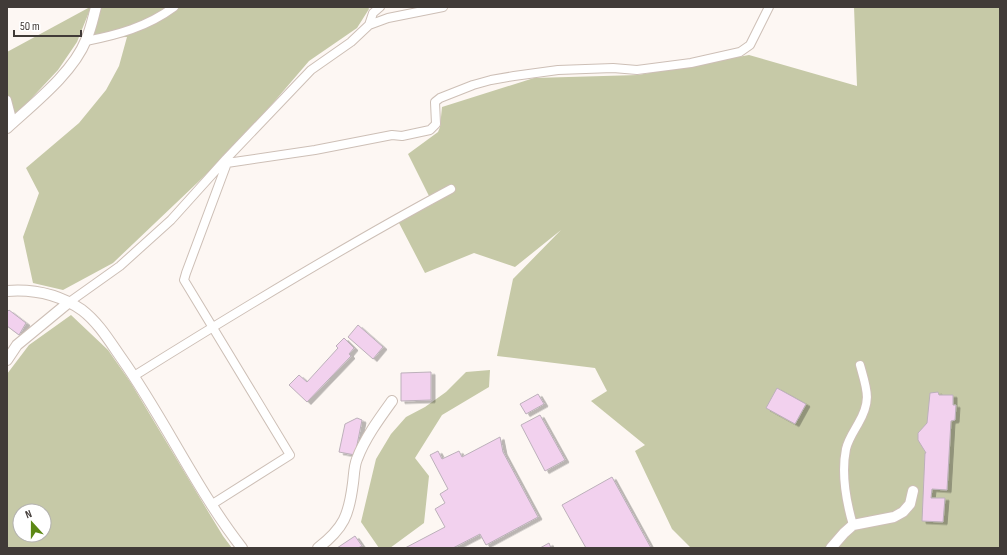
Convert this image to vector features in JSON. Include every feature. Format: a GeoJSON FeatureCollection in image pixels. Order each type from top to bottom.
{"type":"FeatureCollection","features":[{"type":"Feature","properties":{"kind":"street"},"geometry":{"type":"LineString","coordinates":[[10,126],[60,78],[78,54],[86,41],[96,7]]}},
{"type":"Feature","properties":{"kind":"street"},"geometry":{"type":"LineString","coordinates":[[86,41],[108,37],[132,30],[163,15],[174,7]]}},
{"type":"Feature","properties":{"kind":"street"},"geometry":{"type":"LineString","coordinates":[[369,25],[373,13],[380,7]]}},
{"type":"Feature","properties":{"kind":"street"},"geometry":{"type":"LineString","coordinates":[[7,360],[17,345],[68,303],[120,266],[165,225],[311,70],[352,42],[369,25],[388,18],[443,7]]}},
{"type":"Feature","properties":{"kind":"street"},"geometry":{"type":"LineString","coordinates":[[226,161],[315,150],[392,135],[402,136],[430,130],[436,124],[435,102],[440,98],[473,85],[491,80],[558,70],[613,68],[637,70],[691,63],[740,52],[750,45],[769,7]]}},
{"type":"Feature","properties":{"kind":"street"},"geometry":{"type":"LineString","coordinates":[[7,100],[10,126]]}},
{"type":"Feature","properties":{"kind":"street"},"geometry":{"type":"LineString","coordinates":[[211,505],[290,455],[184,280],[226,161]]}},
{"type":"Feature","properties":{"kind":"street"},"geometry":{"type":"LineString","coordinates":[[134,376],[212,327],[386,224],[451,189]]}},
{"type":"Feature","properties":{"kind":"street"},"geometry":{"type":"LineString","coordinates":[[7,291],[20,290],[50,295],[82,310],[98,325],[134,376],[211,505],[242,548]]}},
{"type":"Feature","properties":{"kind":"street"},"geometry":{"type":"LineString","coordinates":[[853,525],[849,512],[844,479],[846,448],[852,434],[866,412],[868,399],[860,365]]}},
{"type":"Feature","properties":{"kind":"street"},"geometry":{"type":"LineString","coordinates":[[318,548],[342,525],[350,506],[356,460],[372,430],[392,401]]}},
{"type":"Feature","properties":{"kind":"street"},"geometry":{"type":"LineString","coordinates":[[831,548],[853,525],[894,517],[903,512],[910,504],[912,490]]}},
{"type":"Feature","properties":{"kind":"green space"},"geometry":{"type":"Polygon","coordinates":[[[90,7],[77,42],[58,70],[12,119],[7,100],[7,52],[90,7]]]}},
{"type":"Feature","properties":{"kind":"green space"},"geometry":{"type":"Polygon","coordinates":[[[101,7],[368,7],[369,9],[357,28],[309,61],[237,145],[113,263],[63,290],[33,283],[23,237],[39,193],[26,168],[79,123],[106,90],[119,66],[127,37],[93,38],[101,7]]]}},
{"type":"Feature","properties":{"kind":"green space"},"geometry":{"type":"Polygon","coordinates":[[[854,7],[1000,7],[1000,548],[691,548],[672,529],[635,451],[645,445],[591,401],[607,391],[595,368],[497,356],[513,279],[561,230],[515,267],[474,253],[425,273],[398,221],[433,204],[408,154],[438,132],[442,107],[534,78],[638,75],[749,55],[857,86],[854,7]]]}},
{"type":"Feature","properties":{"kind":"green space"},"geometry":{"type":"Polygon","coordinates":[[[71,315],[108,350],[131,383],[223,536],[232,548],[7,548],[7,374],[29,345],[71,315]]]}},
{"type":"Feature","properties":{"kind":"green space"},"geometry":{"type":"Polygon","coordinates":[[[490,370],[489,387],[442,415],[415,458],[429,476],[424,523],[390,548],[379,548],[361,522],[376,459],[391,434],[406,417],[425,407],[446,392],[466,372],[490,370]]]}},
{"type":"Feature","properties":{"kind":"building"},"geometry":{"type":"Polygon","coordinates":[[[9,310],[26,323],[19,335],[7,326],[7,312],[9,310]]]}},
{"type":"Feature","properties":{"kind":"building"},"geometry":{"type":"Polygon","coordinates":[[[358,325],[383,347],[373,359],[348,337],[358,325]]]}},
{"type":"Feature","properties":{"kind":"building"},"geometry":{"type":"Polygon","coordinates":[[[344,338],[354,348],[349,354],[351,356],[307,402],[289,385],[299,375],[307,382],[338,348],[336,346],[344,338]]]}},
{"type":"Feature","properties":{"kind":"building"},"geometry":{"type":"Polygon","coordinates":[[[431,372],[431,400],[401,401],[401,373],[431,372]]]}},
{"type":"Feature","properties":{"kind":"building"},"geometry":{"type":"Polygon","coordinates":[[[777,388],[806,404],[795,424],[766,408],[777,388]]]}},
{"type":"Feature","properties":{"kind":"building"},"geometry":{"type":"Polygon","coordinates":[[[938,392],[939,395],[953,395],[953,405],[956,405],[955,420],[951,421],[947,490],[932,489],[931,498],[945,498],[943,522],[922,521],[926,453],[918,440],[918,433],[927,423],[930,393],[938,392]]]}},
{"type":"Feature","properties":{"kind":"building"},"geometry":{"type":"Polygon","coordinates":[[[538,394],[544,404],[526,414],[520,404],[538,394]]]}},
{"type":"Feature","properties":{"kind":"building"},"geometry":{"type":"Polygon","coordinates":[[[540,415],[565,460],[545,471],[521,425],[540,415]]]}},
{"type":"Feature","properties":{"kind":"building"},"geometry":{"type":"Polygon","coordinates":[[[357,418],[362,420],[355,455],[339,452],[345,424],[357,418]]]}},
{"type":"Feature","properties":{"kind":"building"},"geometry":{"type":"Polygon","coordinates":[[[500,437],[503,452],[538,517],[486,545],[480,534],[453,548],[405,548],[445,527],[435,509],[445,503],[440,494],[448,489],[430,455],[438,451],[442,459],[459,451],[462,457],[500,437]]]}},
{"type":"Feature","properties":{"kind":"building"},"geometry":{"type":"Polygon","coordinates":[[[612,477],[651,548],[586,548],[562,505],[612,477]]]}},
{"type":"Feature","properties":{"kind":"building"},"geometry":{"type":"Polygon","coordinates":[[[355,536],[362,546],[358,548],[337,548],[355,536]]]}},
{"type":"Feature","properties":{"kind":"building"},"geometry":{"type":"Polygon","coordinates":[[[549,543],[551,548],[540,548],[549,543]]]}}]}
